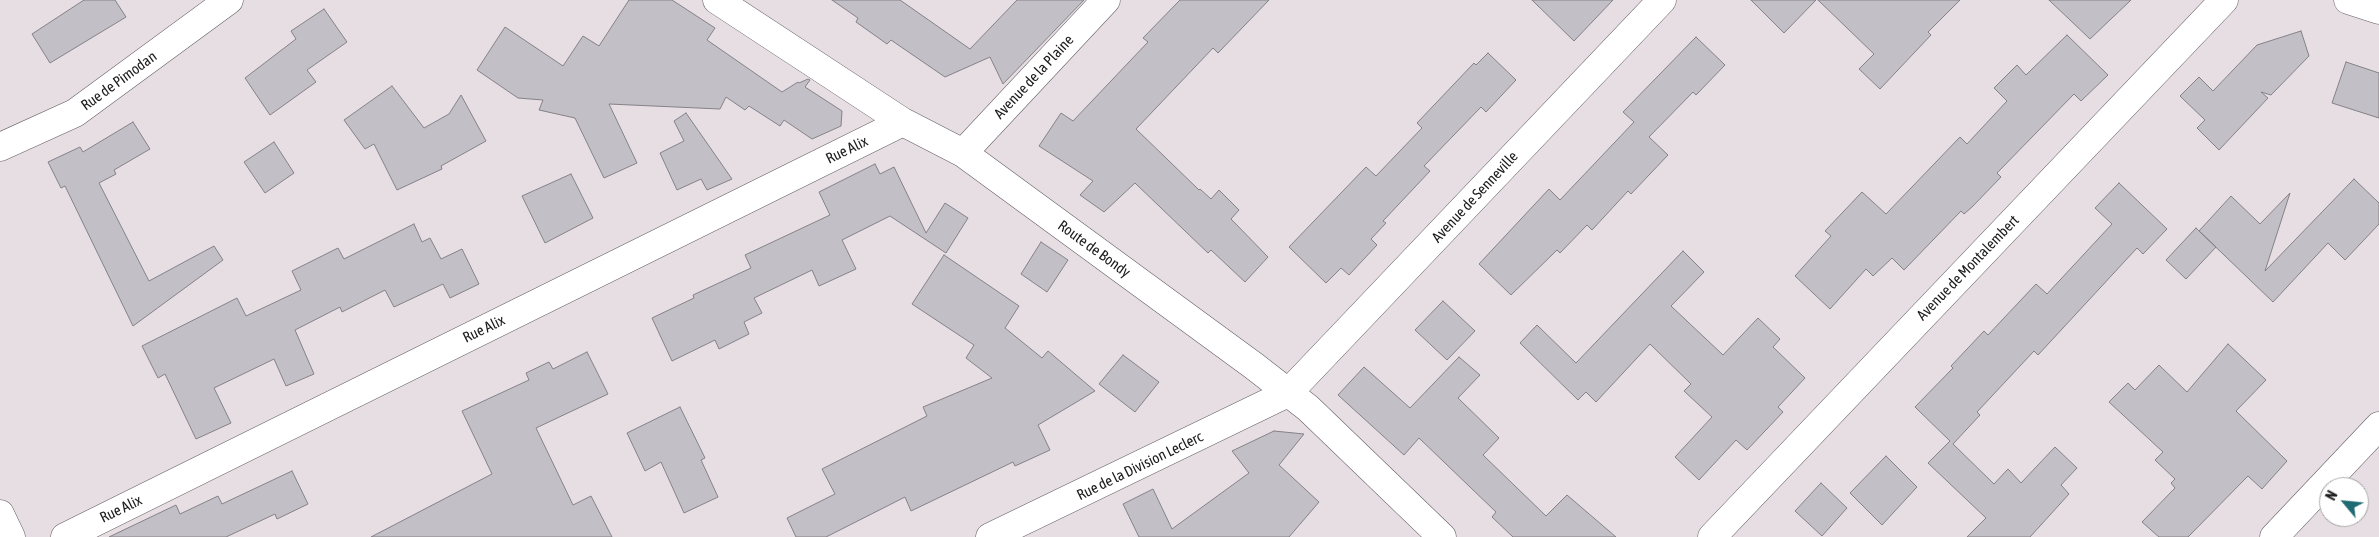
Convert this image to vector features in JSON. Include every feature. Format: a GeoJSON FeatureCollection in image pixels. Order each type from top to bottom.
{"type":"FeatureCollection","features":[{"type":"Feature","properties":{"kind":"street","name":"Rue de Pimodan"},"geometry":{"type":"LineString","coordinates":[[0,147],[75,113],[229,0]]}},
{"type":"Feature","properties":{"kind":"street","name":"Route de Bondy"},"geometry":{"type":"LineString","coordinates":[[717,0],[903,122],[962,153],[1254,366],[1308,408],[1442,537]]}},
{"type":"Feature","properties":{"kind":"street","name":"Avenue de la Plaine"},"geometry":{"type":"LineString","coordinates":[[962,153],[1106,0]]}},
{"type":"Feature","properties":{"kind":"street","name":"Avenue de Senneville"},"geometry":{"type":"LineString","coordinates":[[1288,393],[1662,0]]}},
{"type":"Feature","properties":{"kind":"street","name":"Avenue de Montalembert"},"geometry":{"type":"LineString","coordinates":[[1712,537],[2224,0]]}},
{"type":"Feature","properties":{"kind":"street"},"geometry":{"type":"LineString","coordinates":[[2348,0],[2379,10]]}},
{"type":"Feature","properties":{"kind":"street","name":"Rue Alix"},"geometry":{"type":"LineString","coordinates":[[65,537],[903,122]]}},
{"type":"Feature","properties":{"kind":"street","name":"Rue de la Division Leclerc"},"geometry":{"type":"LineString","coordinates":[[990,537],[1288,393]]}},
{"type":"Feature","properties":{"kind":"street"},"geometry":{"type":"LineString","coordinates":[[2274,537],[2379,426]]}},
{"type":"Feature","properties":{"kind":"street"},"geometry":{"type":"LineString","coordinates":[[0,514],[10,537]]}},
{"type":"Feature","properties":{"kind":"building"},"geometry":{"type":"Polygon","coordinates":[[[84,0],[115,0],[126,17],[50,63],[32,34],[84,0]]]}},
{"type":"Feature","properties":{"kind":"building"},"geometry":{"type":"Polygon","coordinates":[[[629,0],[672,0],[715,28],[707,40],[782,92],[798,82],[810,80],[805,87],[842,111],[841,126],[812,139],[784,120],[780,126],[749,106],[745,110],[726,97],[720,109],[609,104],[637,163],[604,178],[575,118],[539,110],[543,100],[518,98],[477,70],[505,27],[563,66],[583,36],[599,46],[629,0]]]}},
{"type":"Feature","properties":{"kind":"building"},"geometry":{"type":"Polygon","coordinates":[[[832,0],[900,0],[970,49],[1017,0],[1084,0],[1003,84],[990,57],[945,77],[891,40],[887,44],[856,22],[858,18],[832,0]]]}},
{"type":"Feature","properties":{"kind":"building"},"geometry":{"type":"Polygon","coordinates":[[[1180,0],[1269,0],[1218,53],[1213,48],[1136,129],[1199,190],[1211,199],[1219,190],[1239,210],[1231,219],[1268,257],[1245,282],[1211,250],[1208,253],[1135,183],[1104,212],[1080,195],[1093,181],[1039,146],[1061,113],[1073,121],[1148,42],[1143,38],[1180,0]]]}},
{"type":"Feature","properties":{"kind":"building"},"geometry":{"type":"Polygon","coordinates":[[[1532,0],[1613,0],[1574,41],[1532,0]]]}},
{"type":"Feature","properties":{"kind":"building"},"geometry":{"type":"Polygon","coordinates":[[[1751,0],[1816,0],[1784,33],[1751,0]]]}},
{"type":"Feature","properties":{"kind":"building"},"geometry":{"type":"Polygon","coordinates":[[[1818,0],[1960,0],[1928,32],[1931,35],[1880,89],[1859,69],[1874,54],[1818,0]]]}},
{"type":"Feature","properties":{"kind":"building"},"geometry":{"type":"Polygon","coordinates":[[[2049,0],[2131,0],[2090,39],[2049,0]]]}},
{"type":"Feature","properties":{"kind":"building"},"geometry":{"type":"Polygon","coordinates":[[[324,9],[347,42],[307,70],[316,82],[270,115],[245,78],[296,39],[291,31],[324,9]]]}},
{"type":"Feature","properties":{"kind":"building"},"geometry":{"type":"Polygon","coordinates":[[[2301,31],[2309,56],[2271,95],[2261,92],[2268,98],[2219,150],[2197,128],[2205,120],[2180,96],[2199,77],[2213,91],[2257,45],[2301,31]]]}},
{"type":"Feature","properties":{"kind":"building"},"geometry":{"type":"Polygon","coordinates":[[[2067,35],[2108,75],[2081,101],[2074,94],[1997,173],[2001,177],[1964,214],[1961,211],[1904,270],[1892,258],[1873,276],[1866,269],[1830,309],[1795,276],[1831,236],[1825,231],[1862,192],[1886,214],[1960,137],[1967,144],[2007,101],[1994,88],[2017,65],[2026,75],[2067,35]]]}},
{"type":"Feature","properties":{"kind":"building"},"geometry":{"type":"Polygon","coordinates":[[[1696,37],[1725,65],[1696,95],[1693,92],[1649,137],[1668,155],[1631,194],[1628,191],[1592,230],[1587,225],[1560,253],[1557,250],[1511,295],[1479,264],[1549,189],[1560,200],[1634,122],[1623,112],[1696,37]]]}},
{"type":"Feature","properties":{"kind":"building"},"geometry":{"type":"Polygon","coordinates":[[[1488,53],[1516,80],[1486,112],[1481,107],[1424,166],[1430,171],[1383,221],[1386,223],[1371,239],[1377,245],[1349,275],[1341,268],[1326,283],[1289,247],[1366,167],[1376,176],[1422,128],[1417,123],[1474,63],[1476,65],[1488,53]]]}},
{"type":"Feature","properties":{"kind":"building"},"geometry":{"type":"Polygon","coordinates":[[[2346,62],[2379,73],[2379,118],[2332,103],[2346,62]]]}},
{"type":"Feature","properties":{"kind":"building"},"geometry":{"type":"Polygon","coordinates":[[[392,86],[424,128],[449,114],[461,95],[486,141],[441,166],[442,169],[397,190],[374,144],[365,149],[344,120],[392,86]]]}},
{"type":"Feature","properties":{"kind":"building"},"geometry":{"type":"Polygon","coordinates":[[[686,113],[732,179],[707,190],[701,179],[677,190],[660,153],[684,141],[674,121],[686,113]]]}},
{"type":"Feature","properties":{"kind":"building"},"geometry":{"type":"Polygon","coordinates":[[[133,122],[150,149],[114,170],[116,174],[99,183],[149,281],[214,246],[223,260],[133,326],[65,186],[61,188],[48,162],[80,147],[83,152],[133,122]]]}},
{"type":"Feature","properties":{"kind":"building"},"geometry":{"type":"Polygon","coordinates":[[[274,142],[294,173],[265,193],[244,162],[274,142]]]}},
{"type":"Feature","properties":{"kind":"building"},"geometry":{"type":"Polygon","coordinates":[[[875,164],[880,174],[894,167],[926,233],[945,203],[968,218],[946,253],[890,216],[842,240],[856,269],[819,286],[812,270],[754,298],[762,313],[744,322],[749,334],[719,349],[715,340],[672,361],[652,318],[694,298],[693,295],[751,268],[745,255],[830,215],[819,192],[875,164]]]}},
{"type":"Feature","properties":{"kind":"building"},"geometry":{"type":"Polygon","coordinates":[[[571,174],[593,218],[545,243],[522,196],[571,174]]]}},
{"type":"Feature","properties":{"kind":"building"},"geometry":{"type":"Polygon","coordinates":[[[2354,179],[2379,203],[2379,224],[2345,260],[2328,243],[2273,302],[2199,231],[2231,196],[2260,224],[2290,193],[2265,271],[2354,179]]]}},
{"type":"Feature","properties":{"kind":"building"},"geometry":{"type":"Polygon","coordinates":[[[2119,183],[2167,229],[2143,254],[2137,248],[2038,355],[2034,351],[1977,412],[1980,415],[1953,444],[1994,484],[2008,469],[2021,483],[2055,447],[2077,468],[2061,485],[2069,494],[2030,537],[1967,537],[1986,518],[1928,463],[1950,441],[1915,407],[1953,368],[1951,366],[1984,331],[1988,335],[2036,284],[2047,294],[2112,224],[2095,208],[2119,183]]]}},
{"type":"Feature","properties":{"kind":"building"},"geometry":{"type":"Polygon","coordinates":[[[414,224],[422,242],[430,238],[441,259],[462,249],[479,284],[450,298],[443,284],[394,307],[385,290],[342,312],[340,307],[295,330],[314,374],[286,386],[274,359],[214,388],[231,423],[196,439],[165,374],[158,378],[142,346],[237,298],[246,316],[301,290],[292,271],[338,248],[344,259],[414,224]]]}},
{"type":"Feature","properties":{"kind":"building"},"geometry":{"type":"Polygon","coordinates":[[[2196,228],[2216,247],[2186,279],[2166,260],[2196,228]]]}},
{"type":"Feature","properties":{"kind":"building"},"geometry":{"type":"Polygon","coordinates":[[[1041,242],[1068,260],[1047,292],[1021,274],[1041,242]]]}},
{"type":"Feature","properties":{"kind":"building"},"geometry":{"type":"Polygon","coordinates":[[[1683,251],[1704,272],[1671,306],[1723,355],[1758,318],[1780,339],[1773,347],[1805,378],[1778,407],[1783,412],[1747,450],[1736,440],[1699,480],[1675,457],[1712,417],[1684,391],[1691,384],[1650,344],[1596,402],[1586,392],[1578,400],[1520,343],[1537,325],[1576,363],[1683,251]]]}},
{"type":"Feature","properties":{"kind":"building"},"geometry":{"type":"Polygon","coordinates":[[[944,255],[1019,306],[1005,328],[1042,358],[1048,351],[1095,391],[1038,425],[1050,450],[1015,466],[1013,462],[911,511],[905,497],[826,537],[796,537],[787,518],[835,494],[822,469],[927,416],[923,407],[992,378],[966,358],[974,345],[912,304],[944,255]]]}},
{"type":"Feature","properties":{"kind":"building"},"geometry":{"type":"Polygon","coordinates":[[[1443,301],[1475,331],[1447,360],[1415,330],[1443,301]]]}},
{"type":"Feature","properties":{"kind":"building"},"geometry":{"type":"Polygon","coordinates":[[[2228,344],[2266,380],[2236,411],[2287,461],[2262,489],[2248,476],[2188,537],[2159,537],[2142,522],[2175,488],[2171,483],[2175,479],[2155,460],[2163,452],[2109,402],[2128,383],[2135,390],[2159,365],[2187,392],[2228,344]]]}},
{"type":"Feature","properties":{"kind":"building"},"geometry":{"type":"Polygon","coordinates":[[[587,352],[608,394],[536,428],[573,505],[591,496],[612,537],[371,537],[492,474],[462,411],[529,380],[526,373],[549,362],[553,369],[587,352]]]}},
{"type":"Feature","properties":{"kind":"building"},"geometry":{"type":"Polygon","coordinates":[[[1123,355],[1159,382],[1135,412],[1099,384],[1123,355]]]}},
{"type":"Feature","properties":{"kind":"building"},"geometry":{"type":"Polygon","coordinates":[[[1459,357],[1480,375],[1458,398],[1499,438],[1483,455],[1546,516],[1567,495],[1616,537],[1513,537],[1492,517],[1496,512],[1419,438],[1404,455],[1338,395],[1364,367],[1410,408],[1459,357]]]}},
{"type":"Feature","properties":{"kind":"building"},"geometry":{"type":"Polygon","coordinates":[[[680,407],[705,458],[701,460],[718,497],[684,513],[661,462],[645,471],[627,433],[680,407]]]}},
{"type":"Feature","properties":{"kind":"building"},"geometry":{"type":"Polygon","coordinates":[[[1274,431],[1304,434],[1279,465],[1319,502],[1289,537],[1139,537],[1123,504],[1153,489],[1172,529],[1249,473],[1232,451],[1274,431]]]}},
{"type":"Feature","properties":{"kind":"building"},"geometry":{"type":"Polygon","coordinates":[[[1886,456],[1917,487],[1882,525],[1850,493],[1886,456]]]}},
{"type":"Feature","properties":{"kind":"building"},"geometry":{"type":"Polygon","coordinates":[[[292,471],[308,504],[277,519],[275,514],[226,537],[109,537],[176,505],[180,514],[218,496],[222,504],[292,471]]]}},
{"type":"Feature","properties":{"kind":"building"},"geometry":{"type":"Polygon","coordinates":[[[1821,483],[1847,508],[1822,536],[1795,511],[1821,483]]]}}]}
